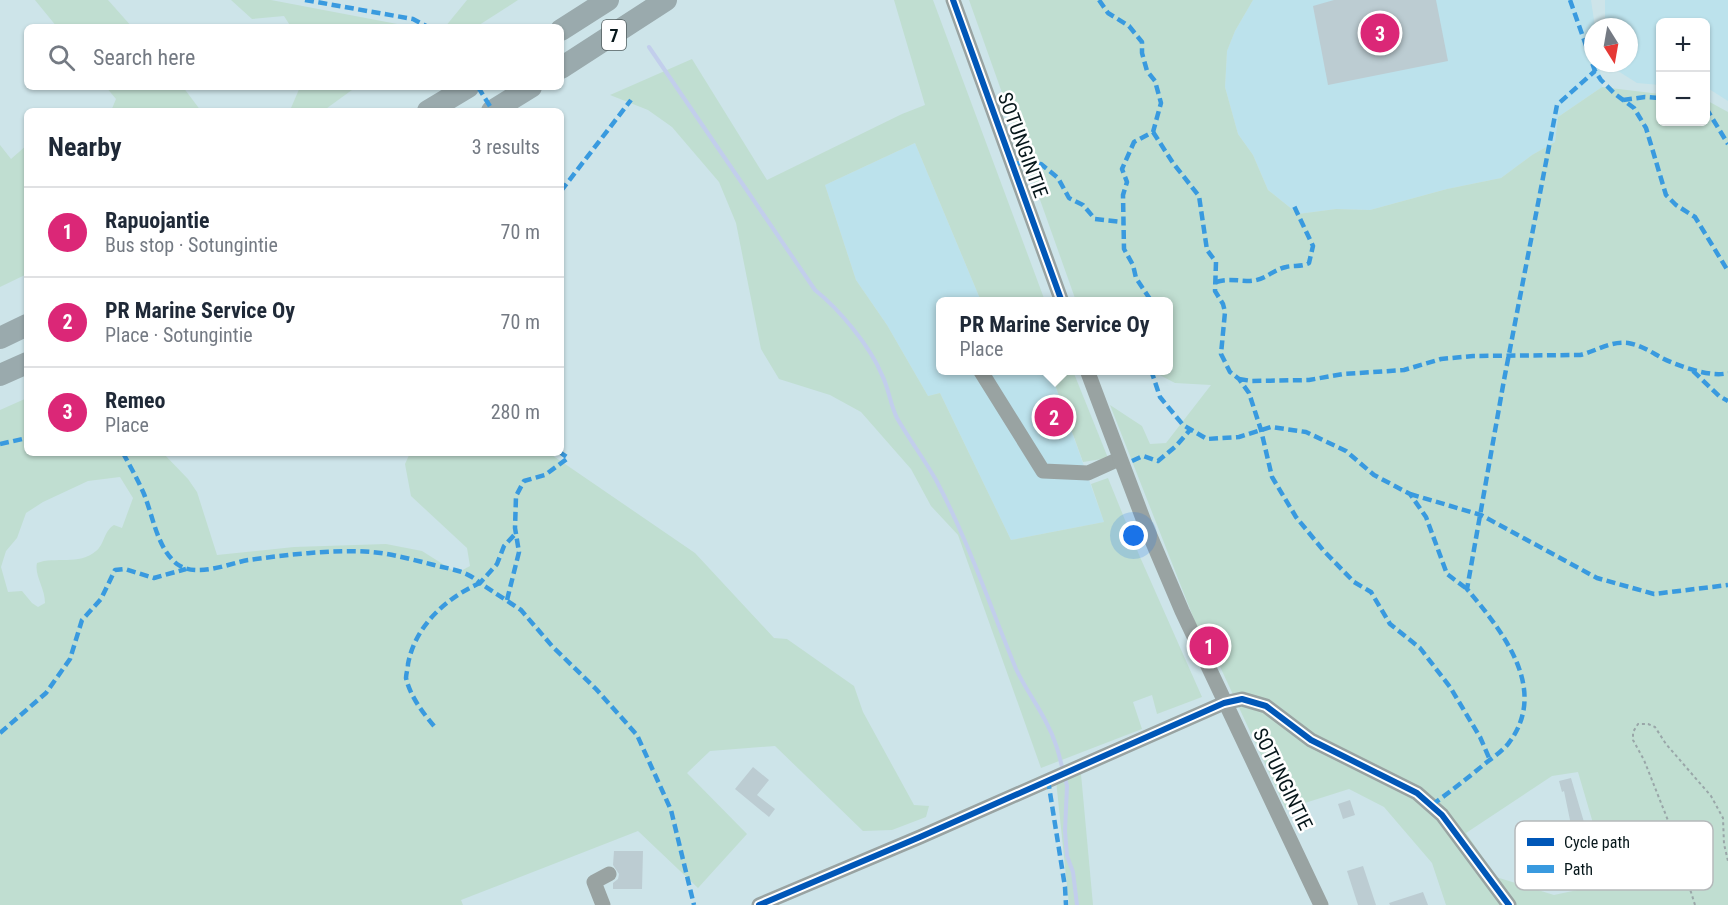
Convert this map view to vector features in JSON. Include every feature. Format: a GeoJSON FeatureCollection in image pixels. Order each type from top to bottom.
{"type":"FeatureCollection","features":[{"type":"Feature","properties":{"kind":"highway","name":"7"},"geometry":{"type":"LineString","coordinates":[[564,28],[608,0]]}},
{"type":"Feature","properties":{"kind":"highway","name":"7"},"geometry":{"type":"LineString","coordinates":[[564,66],[666,0]]}},
{"type":"Feature","properties":{"kind":"highway"},"geometry":{"type":"LineString","coordinates":[[433,108],[463,90]]}},
{"type":"Feature","properties":{"kind":"highway"},"geometry":{"type":"LineString","coordinates":[[497,108],[526,90]]}},
{"type":"Feature","properties":{"kind":"highway"},"geometry":{"type":"LineString","coordinates":[[0,338],[24,327]]}},
{"type":"Feature","properties":{"kind":"highway"},"geometry":{"type":"LineString","coordinates":[[0,375],[24,364]]}},
{"type":"Feature","properties":{"kind":"street","name":"SOTUNGINTIE"},"geometry":{"type":"LineString","coordinates":[[953,0],[1060,297]]}},
{"type":"Feature","properties":{"kind":"street"},"geometry":{"type":"LineString","coordinates":[[983,375],[1043,471],[1088,473],[1119,459]]}},
{"type":"Feature","properties":{"kind":"street","name":"SOTUNGINTIE"},"geometry":{"type":"LineString","coordinates":[[1089,375],[1119,459],[1177,601],[1321,905]]}},
{"type":"Feature","properties":{"kind":"street"},"geometry":{"type":"LineString","coordinates":[[759,905],[910,842],[1224,703],[1242,699],[1266,706],[1311,740],[1417,793],[1442,814],[1509,905]]}},
{"type":"Feature","properties":{"kind":"street"},"geometry":{"type":"LineString","coordinates":[[603,905],[594,882],[609,874]]}},
{"type":"Feature","properties":{"kind":"path"},"geometry":{"type":"LineString","coordinates":[[1668,821],[1644,760],[1633,740],[1633,732],[1638,724],[1655,727],[1666,744],[1711,796],[1723,818],[1724,844],[1728,861]]}},
{"type":"Feature","properties":{"kind":"path"},"geometry":{"type":"LineString","coordinates":[[1690,890],[1695,905]]}},
{"type":"Feature","properties":{"kind":"shaded area"},"geometry":{"type":"Polygon","coordinates":[[[1253,0],[1591,0],[1594,18],[1584,18],[1584,72],[1600,72],[1602,87],[1558,117],[1555,142],[1532,155],[1501,178],[1447,189],[1370,210],[1336,209],[1298,214],[1268,190],[1253,155],[1238,134],[1225,87],[1227,51],[1235,31],[1253,0]]]}},
{"type":"Feature","properties":{"kind":"shaded area"},"geometry":{"type":"Polygon","coordinates":[[[1605,0],[1728,0],[1728,101],[1710,90],[1710,18],[1656,18],[1656,85],[1637,83],[1620,72],[1638,72],[1638,18],[1605,18],[1605,0]]]}},
{"type":"Feature","properties":{"kind":"shaded area"},"geometry":{"type":"Polygon","coordinates":[[[915,143],[979,297],[936,297],[936,375],[1051,375],[1104,522],[1011,540],[940,393],[928,396],[887,325],[856,280],[825,185],[915,143]]]}},
{"type":"Feature","properties":{"kind":"green space"},"geometry":{"type":"Polygon","coordinates":[[[35,0],[108,0],[129,24],[55,24],[35,0]]]}},
{"type":"Feature","properties":{"kind":"green space"},"geometry":{"type":"Polygon","coordinates":[[[231,0],[271,0],[397,24],[289,24],[284,16],[252,19],[231,0]]]}},
{"type":"Feature","properties":{"kind":"green space"},"geometry":{"type":"Polygon","coordinates":[[[467,0],[518,0],[481,24],[447,24],[467,0]]]}},
{"type":"Feature","properties":{"kind":"green space"},"geometry":{"type":"Polygon","coordinates":[[[894,0],[933,0],[1044,297],[979,297],[915,143],[825,185],[856,280],[887,325],[928,396],[940,393],[1011,540],[1104,522],[1091,484],[1108,478],[1202,697],[1157,714],[1152,695],[1133,702],[1142,729],[1041,768],[958,535],[931,506],[911,469],[861,412],[830,395],[779,379],[761,349],[736,223],[719,182],[672,127],[648,110],[610,95],[692,59],[767,180],[925,105],[894,0]]]}},
{"type":"Feature","properties":{"kind":"green space"},"geometry":{"type":"Polygon","coordinates":[[[969,0],[1253,0],[1235,31],[1227,51],[1225,87],[1238,134],[1253,155],[1268,190],[1298,214],[1336,209],[1370,210],[1447,189],[1501,178],[1532,155],[1555,142],[1558,117],[1602,87],[1656,94],[1656,126],[1710,126],[1710,102],[1728,112],[1728,905],[1446,905],[1432,863],[1384,807],[1349,789],[1286,809],[1210,645],[1199,632],[1110,405],[1142,426],[1150,444],[1166,443],[1211,385],[1175,383],[1160,375],[1173,375],[1173,297],[1075,297],[969,0]]]}},
{"type":"Feature","properties":{"kind":"green space"},"geometry":{"type":"Polygon","coordinates":[[[108,90],[185,90],[199,108],[112,108],[116,99],[108,90]]]}},
{"type":"Feature","properties":{"kind":"green space"},"geometry":{"type":"Polygon","coordinates":[[[299,90],[352,90],[327,108],[291,108],[299,90]]]}},
{"type":"Feature","properties":{"kind":"green space"},"geometry":{"type":"Polygon","coordinates":[[[0,145],[11,159],[24,148],[24,275],[0,287],[0,145]]]}},
{"type":"Feature","properties":{"kind":"green space"},"geometry":{"type":"Polygon","coordinates":[[[1051,375],[1075,375],[1108,458],[1083,462],[1051,375]]]}},
{"type":"Feature","properties":{"kind":"green space"},"geometry":{"type":"Polygon","coordinates":[[[24,399],[24,456],[166,456],[197,492],[217,555],[294,547],[386,544],[422,551],[457,573],[470,566],[467,548],[411,496],[405,464],[409,456],[553,456],[695,553],[774,638],[787,639],[854,686],[863,712],[914,805],[929,806],[926,817],[892,830],[863,831],[775,746],[710,751],[687,773],[747,834],[698,888],[638,831],[461,900],[463,905],[0,905],[0,410],[24,399]],[[120,477],[88,481],[43,502],[26,513],[17,538],[6,551],[1,567],[8,592],[22,591],[38,607],[45,603],[36,568],[37,563],[51,560],[75,560],[89,556],[99,548],[110,528],[114,525],[122,528],[133,498],[120,477]]]}},
{"type":"Feature","properties":{"kind":"green space"},"geometry":{"type":"Polygon","coordinates":[[[1081,774],[1093,905],[1069,905],[1056,780],[1081,774]]]}},
{"type":"Feature","properties":{"kind":"building"},"geometry":{"type":"Polygon","coordinates":[[[1334,0],[1436,0],[1448,61],[1328,85],[1313,6],[1334,0]]]}},
{"type":"Feature","properties":{"kind":"building"},"geometry":{"type":"Polygon","coordinates":[[[1054,403],[1063,428],[1053,431],[1044,407],[1054,403]]]}},
{"type":"Feature","properties":{"kind":"building"},"geometry":{"type":"Polygon","coordinates":[[[753,767],[769,780],[757,795],[775,809],[769,817],[735,789],[753,767]]]}},
{"type":"Feature","properties":{"kind":"building"},"geometry":{"type":"Polygon","coordinates":[[[1571,778],[1584,821],[1570,821],[1564,791],[1562,792],[1559,781],[1571,778]]]}},
{"type":"Feature","properties":{"kind":"building"},"geometry":{"type":"Polygon","coordinates":[[[1350,800],[1355,815],[1343,819],[1338,804],[1350,800]]]}},
{"type":"Feature","properties":{"kind":"building"},"geometry":{"type":"Polygon","coordinates":[[[614,851],[643,851],[642,889],[613,889],[613,883],[618,879],[619,874],[613,865],[614,851]]]}},
{"type":"Feature","properties":{"kind":"building"},"geometry":{"type":"Polygon","coordinates":[[[1363,866],[1376,905],[1358,905],[1347,871],[1363,866]]]}},
{"type":"Feature","properties":{"kind":"building"},"geometry":{"type":"Polygon","coordinates":[[[1423,892],[1428,905],[1390,905],[1389,903],[1423,892]]]}},
{"type":"Feature","properties":{"kind":"waterway"},"geometry":{"type":"LineString","coordinates":[[649,47],[815,290],[853,329],[877,364],[897,418],[936,480],[958,526],[1016,669],[1052,734],[1063,771]]}},
{"type":"Feature","properties":{"kind":"waterway"},"geometry":{"type":"LineString","coordinates":[[1065,778],[1067,856],[1073,872],[1077,905]]}},
{"type":"Feature","properties":{"kind":"marked path"},"geometry":{"type":"LineString","coordinates":[[305,0],[413,19],[422,24]]}},
{"type":"Feature","properties":{"kind":"marked path"},"geometry":{"type":"LineString","coordinates":[[1099,0],[1108,13],[1129,26],[1142,42],[1142,53],[1147,71],[1155,81],[1161,103],[1153,132],[1134,142],[1122,169],[1127,182],[1123,195],[1124,249],[1133,265],[1136,278],[1149,297]]}},
{"type":"Feature","properties":{"kind":"marked path"},"geometry":{"type":"LineString","coordinates":[[1570,0],[1595,71],[1615,94],[1634,108],[1646,128],[1666,195],[1676,205],[1695,217],[1728,271]]}},
{"type":"Feature","properties":{"kind":"marked path"},"geometry":{"type":"LineString","coordinates":[[1432,805],[1495,756],[1508,744],[1520,724],[1524,703],[1523,683],[1517,662],[1494,624],[1467,589],[1504,380],[1557,105],[1594,72]]}},
{"type":"Feature","properties":{"kind":"marked path"},"geometry":{"type":"LineString","coordinates":[[480,90],[491,108]]}},
{"type":"Feature","properties":{"kind":"marked path"},"geometry":{"type":"LineString","coordinates":[[1623,100],[1656,98]]}},
{"type":"Feature","properties":{"kind":"marked path"},"geometry":{"type":"LineString","coordinates":[[564,187],[631,100]]}},
{"type":"Feature","properties":{"kind":"marked path"},"geometry":{"type":"LineString","coordinates":[[1710,115],[1728,144]]}},
{"type":"Feature","properties":{"kind":"marked path"},"geometry":{"type":"LineString","coordinates":[[1153,132],[1173,163],[1199,196],[1207,250],[1216,262],[1215,291],[1225,312],[1221,354],[1230,372],[1239,379],[1249,393],[1261,430],[1272,477],[1296,517],[1323,550],[1354,582],[1371,592],[1390,624],[1420,648],[1450,687],[1480,737],[1490,760]]}},
{"type":"Feature","properties":{"kind":"marked path"},"geometry":{"type":"LineString","coordinates":[[1012,163],[1041,164],[1058,178],[1069,198],[1083,205],[1095,219],[1123,222]]}},
{"type":"Feature","properties":{"kind":"marked path"},"geometry":{"type":"LineString","coordinates":[[1216,282],[1256,280],[1281,268],[1309,263],[1313,246],[1294,206]]}},
{"type":"Feature","properties":{"kind":"marked path"},"geometry":{"type":"LineString","coordinates":[[1239,379],[1252,381],[1309,380],[1343,374],[1404,370],[1441,359],[1473,356],[1580,355],[1621,343],[1637,345],[1685,368],[1713,374],[1728,373]]}},
{"type":"Feature","properties":{"kind":"marked path"},"geometry":{"type":"LineString","coordinates":[[1693,371],[1719,396],[1728,401]]}},
{"type":"Feature","properties":{"kind":"marked path"},"geometry":{"type":"LineString","coordinates":[[1153,375],[1160,397],[1183,425],[1207,439],[1239,437],[1271,427],[1306,432],[1346,451],[1374,475],[1410,494],[1426,517],[1447,574],[1467,589]]}},
{"type":"Feature","properties":{"kind":"marked path"},"geometry":{"type":"LineString","coordinates":[[1132,461],[1143,456],[1158,461],[1190,430]]}},
{"type":"Feature","properties":{"kind":"marked path"},"geometry":{"type":"LineString","coordinates":[[0,444],[24,439]]}},
{"type":"Feature","properties":{"kind":"marked path"},"geometry":{"type":"LineString","coordinates":[[507,600],[519,552],[515,528],[516,496],[524,481],[545,475],[568,458],[564,455]]}},
{"type":"Feature","properties":{"kind":"marked path"},"geometry":{"type":"LineString","coordinates":[[125,456],[144,494],[160,541],[177,564],[193,570],[212,569],[248,560],[278,556],[357,551],[388,554],[453,569],[469,575],[480,583],[497,564],[504,546],[517,532]]}},
{"type":"Feature","properties":{"kind":"marked path"},"geometry":{"type":"LineString","coordinates":[[1410,494],[1481,515],[1597,578],[1654,594],[1728,585]]}},
{"type":"Feature","properties":{"kind":"marked path"},"geometry":{"type":"LineString","coordinates":[[0,733],[46,693],[70,659],[82,620],[101,599],[115,570],[125,569],[154,578],[186,569]]}},
{"type":"Feature","properties":{"kind":"marked path"},"geometry":{"type":"LineString","coordinates":[[434,726],[417,704],[408,685],[406,676],[412,650],[417,637],[444,605],[480,583],[521,610],[637,735],[671,810],[694,905]]}},
{"type":"Feature","properties":{"kind":"marked path"},"geometry":{"type":"LineString","coordinates":[[1048,780],[1066,905]]}},
{"type":"Feature","properties":{"kind":"cycle path"},"geometry":{"type":"LineString","coordinates":[[953,0],[1060,297]]}},
{"type":"Feature","properties":{"kind":"cycle path"},"geometry":{"type":"LineString","coordinates":[[759,905],[1224,703],[1242,699],[1266,706],[1311,740],[1417,793],[1442,815],[1509,905]]}},
{"type":"Feature","properties":{"kind":"place","name":"Remeo"},"geometry":{"type":"Point","coordinates":[1380,33]}},
{"type":"Feature","properties":{"kind":"place","name":"PR Marine Service Oy"},"geometry":{"type":"Point","coordinates":[1054,417]}},
{"type":"Feature","properties":{"kind":"place","name":"Rapuojantie"},"geometry":{"type":"Point","coordinates":[1209,646]}}]}
